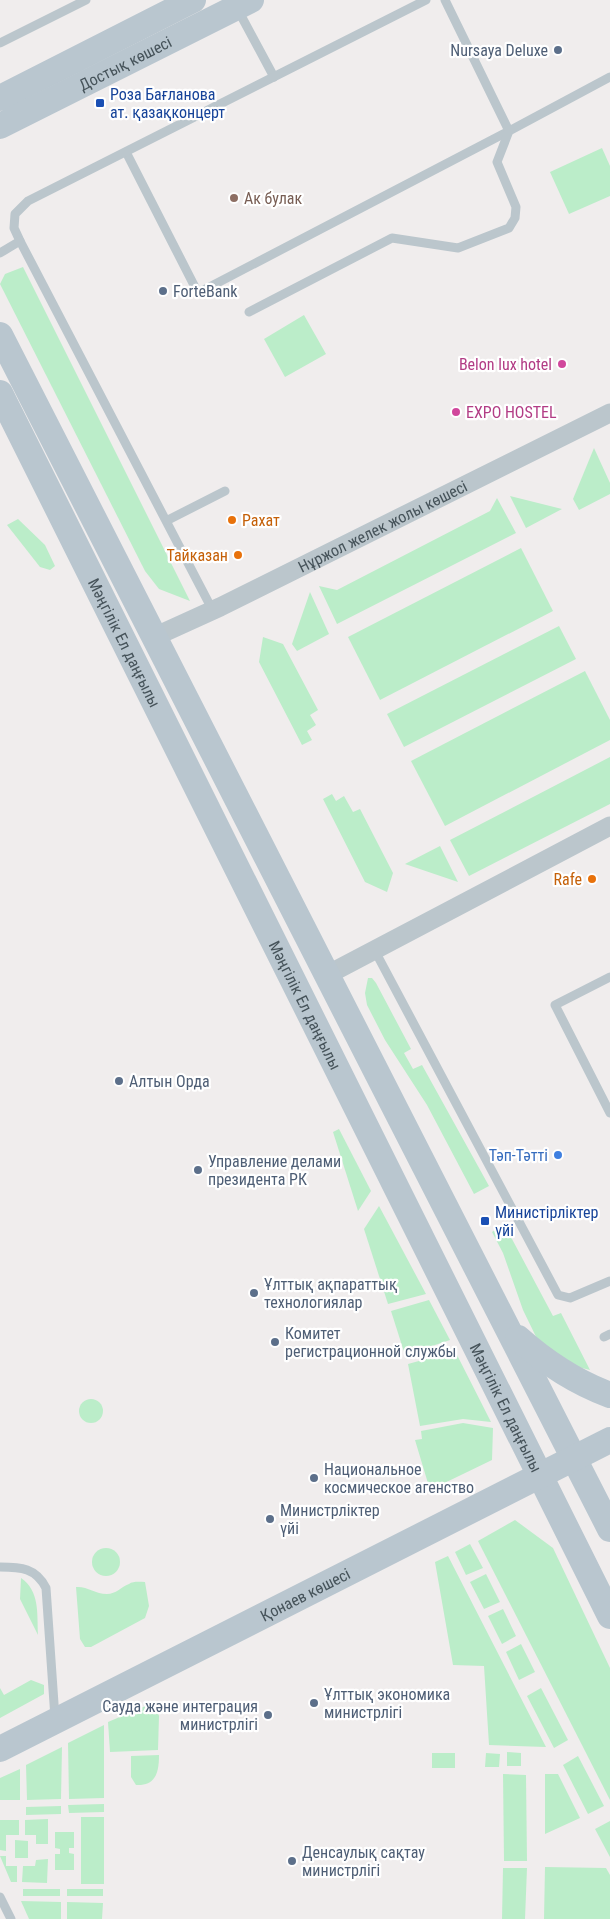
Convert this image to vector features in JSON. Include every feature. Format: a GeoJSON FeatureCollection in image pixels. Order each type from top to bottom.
{"type":"FeatureCollection","features":[{"type":"Feature","properties":{"kind":"main road","name":"Достық көшесі"},"geometry":{"type":"LineString","coordinates":[[0,98],[193,0]]}},
{"type":"Feature","properties":{"kind":"main road","name":"Достық көшесі"},"geometry":{"type":"LineString","coordinates":[[0,126],[244,4]]}},
{"type":"Feature","properties":{"kind":"main road","name":"Мәңгілік Ел даңғылы"},"geometry":{"type":"LineString","coordinates":[[0,336],[610,1529]]}},
{"type":"Feature","properties":{"kind":"main road","name":"Мәңгілік Ел даңғылы"},"geometry":{"type":"LineString","coordinates":[[0,393],[610,1616]]}},
{"type":"Feature","properties":{"kind":"main road"},"geometry":{"type":"LineString","coordinates":[[510,1332],[536,1354],[578,1383],[610,1395]]}},
{"type":"Feature","properties":{"kind":"main road","name":"Қонаев көшесі"},"geometry":{"type":"LineString","coordinates":[[0,1749],[610,1440]]}},
{"type":"Feature","properties":{"kind":"street","name":"Нұржол желек жолы көшесі"},"geometry":{"type":"LineString","coordinates":[[154,637],[213,611],[610,413]]}},
{"type":"Feature","properties":{"kind":"street"},"geometry":{"type":"LineString","coordinates":[[327,976],[610,826]]}},
{"type":"Feature","properties":{"kind":"lane"},"geometry":{"type":"LineString","coordinates":[[0,43],[86,0]]}},
{"type":"Feature","properties":{"kind":"lane"},"geometry":{"type":"LineString","coordinates":[[213,611],[168,520],[20,242],[14,228],[15,214],[28,201],[426,0]]}},
{"type":"Feature","properties":{"kind":"lane"},"geometry":{"type":"LineString","coordinates":[[250,312],[392,238],[458,248],[509,228],[516,218],[516,207],[496,162],[509,131],[445,0]]}},
{"type":"Feature","properties":{"kind":"lane"},"geometry":{"type":"LineString","coordinates":[[244,4],[274,77]]}},
{"type":"Feature","properties":{"kind":"lane"},"geometry":{"type":"LineString","coordinates":[[126,152],[198,292],[610,77]]}},
{"type":"Feature","properties":{"kind":"lane"},"geometry":{"type":"LineString","coordinates":[[0,253],[20,242]]}},
{"type":"Feature","properties":{"kind":"lane"},"geometry":{"type":"LineString","coordinates":[[168,520],[225,491]]}},
{"type":"Feature","properties":{"kind":"lane"},"geometry":{"type":"LineString","coordinates":[[375,951],[558,1295],[570,1298],[610,1281]]}},
{"type":"Feature","properties":{"kind":"lane"},"geometry":{"type":"LineString","coordinates":[[610,977],[554,1005],[610,1113]]}},
{"type":"Feature","properties":{"kind":"lane"},"geometry":{"type":"LineString","coordinates":[[0,1567],[30,1570],[42,1581],[46,1588],[56,1721]]}},
{"type":"Feature","properties":{"kind":"lane"},"geometry":{"type":"LineString","coordinates":[[0,1897],[11,1919]]}},
{"type":"Feature","properties":{"kind":"green space"},"geometry":{"type":"Polygon","coordinates":[[[602,148],[610,166],[610,196],[569,214],[550,172],[602,148]]]}},
{"type":"Feature","properties":{"kind":"green space"},"geometry":{"type":"Polygon","coordinates":[[[23,267],[190,601],[159,589],[145,571],[0,284],[5,274],[23,267]]]}},
{"type":"Feature","properties":{"kind":"green space"},"geometry":{"type":"Polygon","coordinates":[[[304,315],[326,354],[285,377],[264,339],[304,315]]]}},
{"type":"Feature","properties":{"kind":"green space"},"geometry":{"type":"Polygon","coordinates":[[[594,448],[610,483],[610,494],[579,510],[573,499],[594,448]]]}},
{"type":"Feature","properties":{"kind":"green space"},"geometry":{"type":"Polygon","coordinates":[[[510,496],[562,509],[526,528],[510,496]]]}},
{"type":"Feature","properties":{"kind":"green space"},"geometry":{"type":"Polygon","coordinates":[[[497,498],[516,533],[337,624],[319,586],[337,590],[490,511],[497,498]]]}},
{"type":"Feature","properties":{"kind":"green space"},"geometry":{"type":"Polygon","coordinates":[[[18,519],[45,545],[55,566],[50,570],[40,567],[7,525],[18,519]]]}},
{"type":"Feature","properties":{"kind":"green space"},"geometry":{"type":"Polygon","coordinates":[[[521,548],[553,611],[380,700],[348,637],[521,548]]]}},
{"type":"Feature","properties":{"kind":"green space"},"geometry":{"type":"Polygon","coordinates":[[[310,592],[329,634],[297,651],[292,644],[310,592]]]}},
{"type":"Feature","properties":{"kind":"green space"},"geometry":{"type":"Polygon","coordinates":[[[559,626],[576,659],[404,747],[387,714],[559,626]]]}},
{"type":"Feature","properties":{"kind":"green space"},"geometry":{"type":"Polygon","coordinates":[[[263,637],[283,644],[318,710],[310,715],[316,725],[307,731],[312,740],[302,745],[259,662],[263,637]]]}},
{"type":"Feature","properties":{"kind":"green space"},"geometry":{"type":"Polygon","coordinates":[[[585,671],[610,720],[610,740],[445,826],[411,761],[585,671]]]}},
{"type":"Feature","properties":{"kind":"green space"},"geometry":{"type":"Polygon","coordinates":[[[610,757],[610,804],[469,876],[450,840],[610,757]]]}},
{"type":"Feature","properties":{"kind":"green space"},"geometry":{"type":"Polygon","coordinates":[[[332,794],[336,801],[344,796],[353,812],[360,809],[393,873],[387,892],[365,882],[323,799],[332,794]]]}},
{"type":"Feature","properties":{"kind":"green space"},"geometry":{"type":"Polygon","coordinates":[[[440,846],[458,882],[405,864],[440,846]]]}},
{"type":"Feature","properties":{"kind":"green space"},"geometry":{"type":"Polygon","coordinates":[[[368,978],[372,978],[376,983],[411,1049],[404,1053],[413,1069],[422,1065],[489,1186],[474,1194],[427,1105],[385,1040],[367,1005],[365,993],[368,978]]]}},
{"type":"Feature","properties":{"kind":"green space"},"geometry":{"type":"Polygon","coordinates":[[[339,1129],[371,1191],[358,1211],[333,1132],[339,1129]]]}},
{"type":"Feature","properties":{"kind":"green space"},"geometry":{"type":"Polygon","coordinates":[[[379,1206],[426,1294],[388,1304],[364,1229],[379,1206]]]}},
{"type":"Feature","properties":{"kind":"green space"},"geometry":{"type":"Polygon","coordinates":[[[504,1224],[553,1316],[561,1313],[590,1370],[570,1365],[541,1347],[523,1310],[503,1253],[492,1232],[504,1224]]]}},
{"type":"Feature","properties":{"kind":"green space"},"geometry":{"type":"Polygon","coordinates":[[[429,1300],[450,1340],[405,1355],[391,1311],[429,1300]]]}},
{"type":"Feature","properties":{"kind":"green space"},"geometry":{"type":"Polygon","coordinates":[[[455,1351],[491,1422],[463,1419],[420,1426],[408,1364],[455,1351]]]}},
{"type":"Feature","properties":{"kind":"green space"},"geometry":{"type":"Polygon","coordinates":[[[91,1399],[99,1403],[103,1411],[99,1419],[91,1423],[83,1419],[79,1411],[83,1403],[91,1399]]]}},
{"type":"Feature","properties":{"kind":"green space"},"geometry":{"type":"Polygon","coordinates":[[[463,1423],[493,1428],[492,1460],[430,1490],[415,1440],[422,1439],[421,1431],[463,1423]]]}},
{"type":"Feature","properties":{"kind":"green space"},"geometry":{"type":"Polygon","coordinates":[[[515,1520],[553,1548],[610,1668],[610,1800],[478,1541],[515,1520]]]}},
{"type":"Feature","properties":{"kind":"green space"},"geometry":{"type":"Polygon","coordinates":[[[470,1544],[483,1568],[466,1575],[455,1552],[470,1544]]]}},
{"type":"Feature","properties":{"kind":"green space"},"geometry":{"type":"Polygon","coordinates":[[[106,1548],[116,1552],[120,1562],[116,1572],[106,1576],[96,1572],[92,1562],[96,1552],[106,1548]]]}},
{"type":"Feature","properties":{"kind":"green space"},"geometry":{"type":"Polygon","coordinates":[[[448,1556],[546,1747],[489,1745],[484,1666],[453,1665],[435,1562],[448,1556]]]}},
{"type":"Feature","properties":{"kind":"green space"},"geometry":{"type":"Polygon","coordinates":[[[486,1574],[500,1602],[484,1609],[470,1582],[486,1574]]]}},
{"type":"Feature","properties":{"kind":"green space"},"geometry":{"type":"Polygon","coordinates":[[[21,1578],[32,1589],[37,1611],[38,1635],[20,1599],[21,1578]]]}},
{"type":"Feature","properties":{"kind":"green space"},"geometry":{"type":"Polygon","coordinates":[[[132,1582],[145,1582],[149,1606],[145,1618],[91,1647],[85,1647],[80,1639],[76,1587],[107,1594],[113,1593],[132,1582]]]}},
{"type":"Feature","properties":{"kind":"green space"},"geometry":{"type":"Polygon","coordinates":[[[503,1609],[516,1636],[502,1644],[488,1616],[503,1609]]]}},
{"type":"Feature","properties":{"kind":"green space"},"geometry":{"type":"Polygon","coordinates":[[[521,1644],[535,1672],[519,1680],[506,1652],[521,1644]]]}},
{"type":"Feature","properties":{"kind":"green space"},"geometry":{"type":"Polygon","coordinates":[[[31,1680],[44,1685],[44,1694],[0,1718],[0,1688],[4,1695],[31,1680]]]}},
{"type":"Feature","properties":{"kind":"green space"},"geometry":{"type":"Polygon","coordinates":[[[541,1688],[568,1740],[554,1748],[527,1696],[541,1688]]]}},
{"type":"Feature","properties":{"kind":"green space"},"geometry":{"type":"Polygon","coordinates":[[[155,1702],[159,1716],[158,1750],[110,1752],[108,1722],[155,1702]]]}},
{"type":"Feature","properties":{"kind":"green space"},"geometry":{"type":"Polygon","coordinates":[[[104,1725],[104,1798],[69,1799],[68,1743],[104,1725]]]}},
{"type":"Feature","properties":{"kind":"green space"},"geometry":{"type":"Polygon","coordinates":[[[62,1747],[61,1799],[27,1800],[26,1765],[62,1747]]]}},
{"type":"Feature","properties":{"kind":"green space"},"geometry":{"type":"Polygon","coordinates":[[[507,1752],[521,1753],[521,1766],[507,1766],[507,1752]]]}},
{"type":"Feature","properties":{"kind":"green space"},"geometry":{"type":"Polygon","coordinates":[[[432,1753],[455,1753],[455,1768],[432,1768],[432,1753]]]}},
{"type":"Feature","properties":{"kind":"green space"},"geometry":{"type":"Polygon","coordinates":[[[486,1753],[500,1754],[499,1767],[485,1767],[486,1753]]]}},
{"type":"Feature","properties":{"kind":"green space"},"geometry":{"type":"Polygon","coordinates":[[[159,1755],[155,1777],[148,1783],[136,1785],[131,1777],[131,1756],[159,1755]]]}},
{"type":"Feature","properties":{"kind":"green space"},"geometry":{"type":"Polygon","coordinates":[[[578,1756],[604,1806],[588,1814],[563,1765],[578,1756]]]}},
{"type":"Feature","properties":{"kind":"green space"},"geometry":{"type":"Polygon","coordinates":[[[20,1769],[20,1800],[0,1800],[0,1778],[20,1769]]]}},
{"type":"Feature","properties":{"kind":"green space"},"geometry":{"type":"Polygon","coordinates":[[[503,1774],[526,1775],[527,1861],[504,1861],[503,1774]]]}},
{"type":"Feature","properties":{"kind":"green space"},"geometry":{"type":"Polygon","coordinates":[[[545,1774],[558,1774],[580,1818],[545,1834],[545,1774]]]}},
{"type":"Feature","properties":{"kind":"green space"},"geometry":{"type":"Polygon","coordinates":[[[104,1804],[104,1812],[69,1813],[68,1805],[104,1804]]]}},
{"type":"Feature","properties":{"kind":"green space"},"geometry":{"type":"Polygon","coordinates":[[[61,1806],[61,1814],[26,1815],[26,1807],[61,1806]]]}},
{"type":"Feature","properties":{"kind":"green space"},"geometry":{"type":"Polygon","coordinates":[[[81,1817],[104,1817],[104,1884],[81,1884],[81,1817]]]}},
{"type":"Feature","properties":{"kind":"green space"},"geometry":{"type":"Polygon","coordinates":[[[48,1819],[48,1844],[36,1844],[36,1835],[25,1835],[25,1820],[48,1819]]]}},
{"type":"Feature","properties":{"kind":"green space"},"geometry":{"type":"Polygon","coordinates":[[[0,1820],[19,1820],[19,1835],[6,1835],[6,1851],[0,1850],[0,1820]]]}},
{"type":"Feature","properties":{"kind":"green space"},"geometry":{"type":"Polygon","coordinates":[[[610,1821],[610,1857],[595,1829],[610,1821]]]}},
{"type":"Feature","properties":{"kind":"green space"},"geometry":{"type":"Polygon","coordinates":[[[55,1832],[74,1832],[74,1848],[69,1848],[69,1853],[74,1854],[74,1870],[55,1870],[55,1854],[60,1854],[60,1849],[55,1848],[55,1832]]]}},
{"type":"Feature","properties":{"kind":"green space"},"geometry":{"type":"Polygon","coordinates":[[[15,1840],[28,1841],[28,1858],[15,1858],[15,1840]]]}},
{"type":"Feature","properties":{"kind":"green space"},"geometry":{"type":"Polygon","coordinates":[[[0,1856],[6,1856],[6,1866],[17,1866],[17,1882],[11,1882],[0,1856]]]}},
{"type":"Feature","properties":{"kind":"green space"},"geometry":{"type":"Polygon","coordinates":[[[48,1859],[47,1883],[22,1882],[23,1866],[35,1866],[36,1860],[48,1859]]]}},
{"type":"Feature","properties":{"kind":"green space"},"geometry":{"type":"Polygon","coordinates":[[[545,1867],[606,1868],[610,1875],[610,1919],[544,1919],[545,1867]]]}},
{"type":"Feature","properties":{"kind":"green space"},"geometry":{"type":"Polygon","coordinates":[[[503,1868],[527,1868],[525,1919],[502,1919],[503,1868]]]}},
{"type":"Feature","properties":{"kind":"green space"},"geometry":{"type":"Polygon","coordinates":[[[23,1889],[60,1889],[60,1896],[23,1896],[23,1889]]]}},
{"type":"Feature","properties":{"kind":"green space"},"geometry":{"type":"Polygon","coordinates":[[[67,1889],[103,1889],[103,1896],[67,1896],[67,1889]]]}},
{"type":"Feature","properties":{"kind":"green space"},"geometry":{"type":"Polygon","coordinates":[[[21,1901],[61,1902],[61,1919],[29,1919],[21,1901]]]}},
{"type":"Feature","properties":{"kind":"green space"},"geometry":{"type":"Polygon","coordinates":[[[67,1902],[103,1903],[102,1919],[67,1919],[67,1902]]]}},
{"type":"Feature","properties":{"kind":"place","name":"Nursaya Deluxe"},"geometry":{"type":"Point","coordinates":[558,50]}},
{"type":"Feature","properties":{"kind":"place","name":"Роза Бағланова ат. қазақконцерт"},"geometry":{"type":"Point","coordinates":[100,103]}},
{"type":"Feature","properties":{"kind":"place","name":"Ак булак"},"geometry":{"type":"Point","coordinates":[234,198]}},
{"type":"Feature","properties":{"kind":"place","name":"ForteBank"},"geometry":{"type":"Point","coordinates":[163,291]}},
{"type":"Feature","properties":{"kind":"place","name":"Belon lux hotel"},"geometry":{"type":"Point","coordinates":[562,364]}},
{"type":"Feature","properties":{"kind":"place","name":"EXPO HOSTEL"},"geometry":{"type":"Point","coordinates":[456,412]}},
{"type":"Feature","properties":{"kind":"place","name":"Рахат"},"geometry":{"type":"Point","coordinates":[232,520]}},
{"type":"Feature","properties":{"kind":"place","name":"Тайказан"},"geometry":{"type":"Point","coordinates":[238,555]}},
{"type":"Feature","properties":{"kind":"place","name":"Rafe"},"geometry":{"type":"Point","coordinates":[592,879]}},
{"type":"Feature","properties":{"kind":"place","name":"Алтын Орда"},"geometry":{"type":"Point","coordinates":[119,1081]}},
{"type":"Feature","properties":{"kind":"place","name":"Тәп-Тәтті"},"geometry":{"type":"Point","coordinates":[558,1155]}},
{"type":"Feature","properties":{"kind":"place","name":"Управление делами президента РК"},"geometry":{"type":"Point","coordinates":[198,1170]}},
{"type":"Feature","properties":{"kind":"place","name":"Министірліктер үйі"},"geometry":{"type":"Point","coordinates":[485,1221]}},
{"type":"Feature","properties":{"kind":"place","name":"Ұлттық ақпараттық технологиялар"},"geometry":{"type":"Point","coordinates":[254,1293]}},
{"type":"Feature","properties":{"kind":"place","name":"Комитет регистрационной службы"},"geometry":{"type":"Point","coordinates":[275,1342]}},
{"type":"Feature","properties":{"kind":"place","name":"Национальное космическое агенство"},"geometry":{"type":"Point","coordinates":[314,1478]}},
{"type":"Feature","properties":{"kind":"place","name":"Министрліктер үйі"},"geometry":{"type":"Point","coordinates":[270,1519]}},
{"type":"Feature","properties":{"kind":"place","name":"Ұлттық экономика министрлігі"},"geometry":{"type":"Point","coordinates":[314,1703]}},
{"type":"Feature","properties":{"kind":"place","name":"Сауда жəне интеграция министрлігі"},"geometry":{"type":"Point","coordinates":[268,1715]}},
{"type":"Feature","properties":{"kind":"place","name":"Денсаулық сақтау министрлігі"},"geometry":{"type":"Point","coordinates":[292,1861]}}]}
